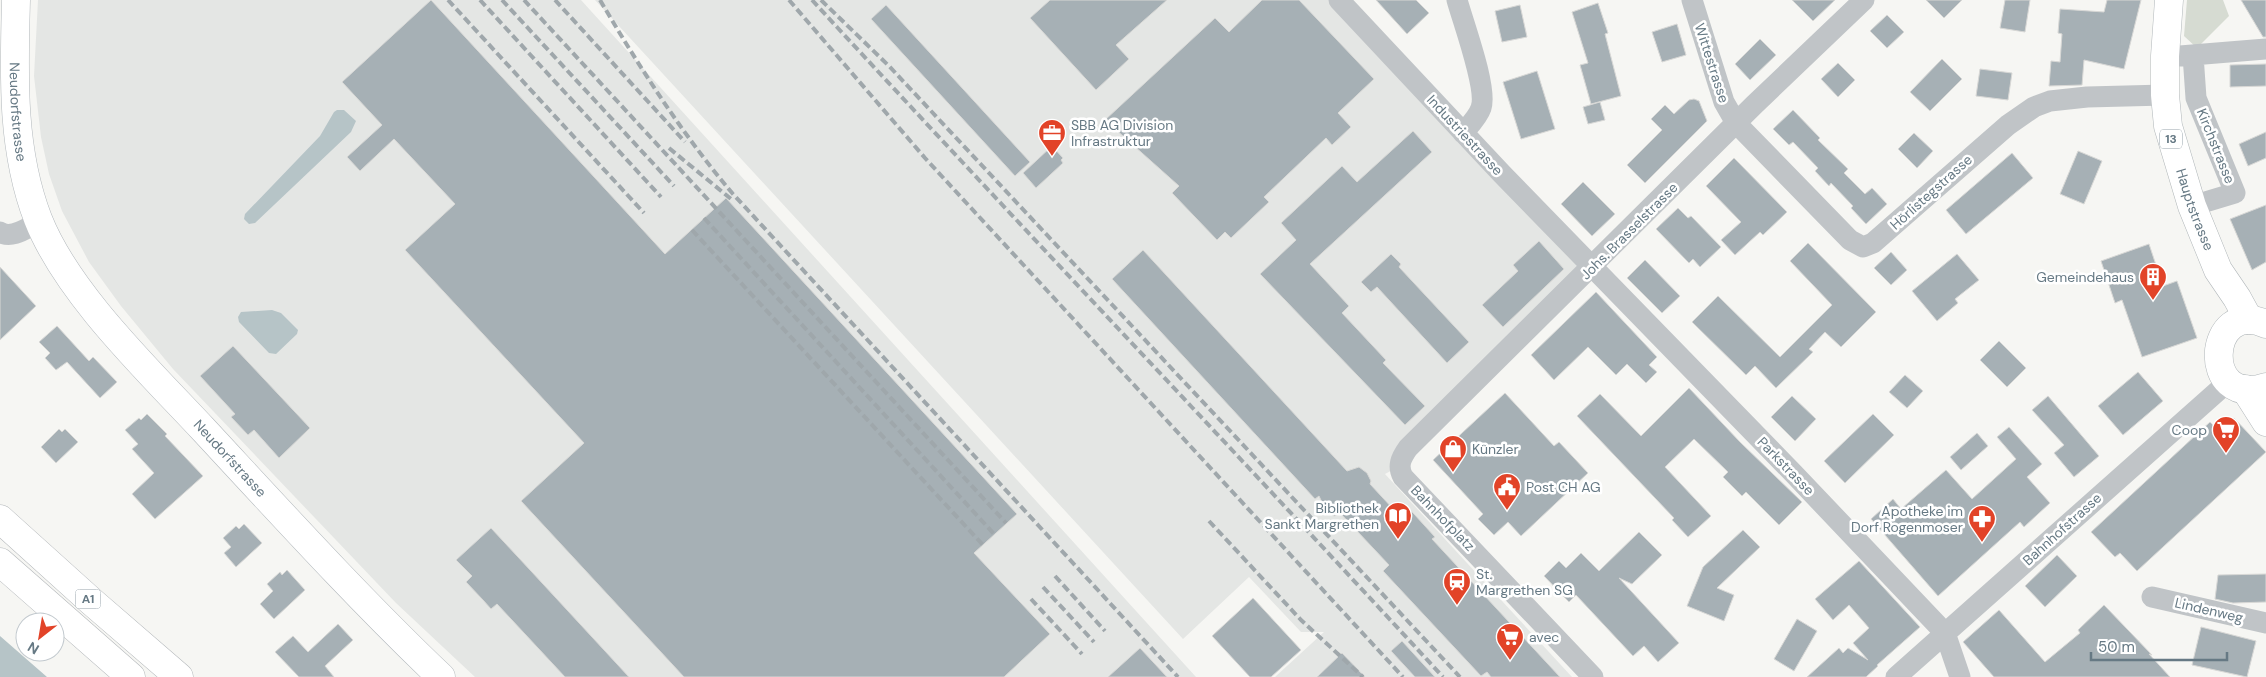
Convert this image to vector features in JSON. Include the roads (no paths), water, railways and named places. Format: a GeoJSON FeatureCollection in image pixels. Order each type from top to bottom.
{"type":"FeatureCollection","features":[{"type":"Feature","properties":{"kind":"main road","name":"Neudorfstrasse"},"geometry":{"type":"LineString","coordinates":[[16,0],[14,77],[17,130],[23,169],[39,222],[54,252],[70,277],[112,329],[298,532],[393,632],[441,677]]}},
{"type":"Feature","properties":{"kind":"main road","name":"Hauptstrasse"},"geometry":{"type":"LineString","coordinates":[[2169,0],[2164,94],[2168,126],[2192,206],[2218,270],[2237,298],[2247,325],[2218,352],[2222,372],[2246,385],[2266,422]]}},
{"type":"Feature","properties":{"kind":"main road","name":"A1"},"geometry":{"type":"LineString","coordinates":[[0,519],[179,677]]}},
{"type":"Feature","properties":{"kind":"main road","name":"A1"},"geometry":{"type":"LineString","coordinates":[[0,562],[131,677]]}},
{"type":"Feature","properties":{"kind":"street","name":"Industriestrasse"},"geometry":{"type":"LineString","coordinates":[[1339,0],[1592,268]]}},
{"type":"Feature","properties":{"kind":"street"},"geometry":{"type":"LineString","coordinates":[[1457,0],[1474,58],[1482,103],[1479,113],[1463,133]]}},
{"type":"Feature","properties":{"kind":"street","name":"Wittestrasse"},"geometry":{"type":"LineString","coordinates":[[1692,0],[1724,102],[1736,123]]}},
{"type":"Feature","properties":{"kind":"street","name":"Johs. Brasselstrasse"},"geometry":{"type":"LineString","coordinates":[[1400,466],[1408,448],[1592,268],[1736,123],[1864,0]]}},
{"type":"Feature","properties":{"kind":"street"},"geometry":{"type":"LineString","coordinates":[[2165,56],[2266,49]]}},
{"type":"Feature","properties":{"kind":"street","name":"Kirchstrasse"},"geometry":{"type":"LineString","coordinates":[[2192,206],[2235,193],[2196,98],[2193,55]]}},
{"type":"Feature","properties":{"kind":"street","name":"Hörlistegstrasse"},"geometry":{"type":"LineString","coordinates":[[1736,123],[1850,240],[1863,247],[1873,243],[2008,125],[2034,107],[2050,101],[2078,98],[2164,94]]}},
{"type":"Feature","properties":{"kind":"street"},"geometry":{"type":"LineString","coordinates":[[0,232],[13,234],[39,222]]}},
{"type":"Feature","properties":{"kind":"street","name":"Parkstrasse"},"geometry":{"type":"LineString","coordinates":[[1592,268],[1794,474],[1945,633],[1960,677]]}},
{"type":"Feature","properties":{"kind":"street","name":"Bahnhofstrasse"},"geometry":{"type":"LineString","coordinates":[[1896,677],[1945,633],[2246,385]]}},
{"type":"Feature","properties":{"kind":"street","name":"Bahnhofplatz"},"geometry":{"type":"LineString","coordinates":[[1400,466],[1403,477],[1593,677]]}},
{"type":"Feature","properties":{"kind":"street","name":"Lindenweg"},"geometry":{"type":"LineString","coordinates":[[2152,597],[2266,623]]}},
{"type":"Feature","properties":{"kind":"railway"},"geometry":{"type":"LineString","coordinates":[[448,0],[644,213]]}},
{"type":"Feature","properties":{"kind":"railway"},"geometry":{"type":"LineString","coordinates":[[480,0],[661,197]]}},
{"type":"Feature","properties":{"kind":"railway"},"geometry":{"type":"LineString","coordinates":[[502,0],[674,186]]}},
{"type":"Feature","properties":{"kind":"railway"},"geometry":{"type":"LineString","coordinates":[[524,0],[1006,523]]}},
{"type":"Feature","properties":{"kind":"railway"},"geometry":{"type":"LineString","coordinates":[[555,0],[685,142]]}},
{"type":"Feature","properties":{"kind":"railway"},"geometry":{"type":"LineString","coordinates":[[600,0],[662,100],[696,148],[733,194],[1178,677]]}},
{"type":"Feature","properties":{"kind":"railway"},"geometry":{"type":"LineString","coordinates":[[789,0],[925,158],[1403,677]]}},
{"type":"Feature","properties":{"kind":"railway"},"geometry":{"type":"LineString","coordinates":[[812,0],[1443,677]]}},
{"type":"Feature","properties":{"kind":"railway"},"geometry":{"type":"LineString","coordinates":[[821,0],[889,66],[1460,677]]}},
{"type":"Feature","properties":{"kind":"railway"},"geometry":{"type":"LineString","coordinates":[[669,148],[731,199]]}},
{"type":"Feature","properties":{"kind":"railway"},"geometry":{"type":"LineString","coordinates":[[704,218],[994,534]]}},
{"type":"Feature","properties":{"kind":"railway"},"geometry":{"type":"LineString","coordinates":[[692,230],[983,545]]}},
{"type":"Feature","properties":{"kind":"railway"},"geometry":{"type":"LineString","coordinates":[[1209,521],[1301,620],[1363,677]]}},
{"type":"Feature","properties":{"kind":"railway"},"geometry":{"type":"LineString","coordinates":[[1055,576],[1105,631]]}},
{"type":"Feature","properties":{"kind":"railway"},"geometry":{"type":"LineString","coordinates":[[1043,587],[1094,642]]}},
{"type":"Feature","properties":{"kind":"railway"},"geometry":{"type":"LineString","coordinates":[[1031,599],[1082,654]]}},
{"type":"Feature","properties":{"kind":"place","name":"SBB AG Division Infrastruktur"},"geometry":{"type":"Point","coordinates":[1052,157]}},
{"type":"Feature","properties":{"kind":"place","name":"Gemeindehaus"},"geometry":{"type":"Point","coordinates":[2153,301]}},
{"type":"Feature","properties":{"kind":"place","name":"Coop"},"geometry":{"type":"Point","coordinates":[2226,454]}},
{"type":"Feature","properties":{"kind":"place","name":"Künzler"},"geometry":{"type":"Point","coordinates":[1453,473]}},
{"type":"Feature","properties":{"kind":"place","name":"Post CH AG"},"geometry":{"type":"Point","coordinates":[1507,511]}},
{"type":"Feature","properties":{"kind":"place","name":"Bibliothek Sankt Margrethen"},"geometry":{"type":"Point","coordinates":[1398,540]}},
{"type":"Feature","properties":{"kind":"place","name":"Apotheke im Dorf Rogenmoser"},"geometry":{"type":"Point","coordinates":[1982,543]}},
{"type":"Feature","properties":{"kind":"place","name":"St. Margrethen SG"},"geometry":{"type":"Point","coordinates":[1457,606]}},
{"type":"Feature","properties":{"kind":"place","name":"avec"},"geometry":{"type":"Point","coordinates":[1510,661]}}]}
